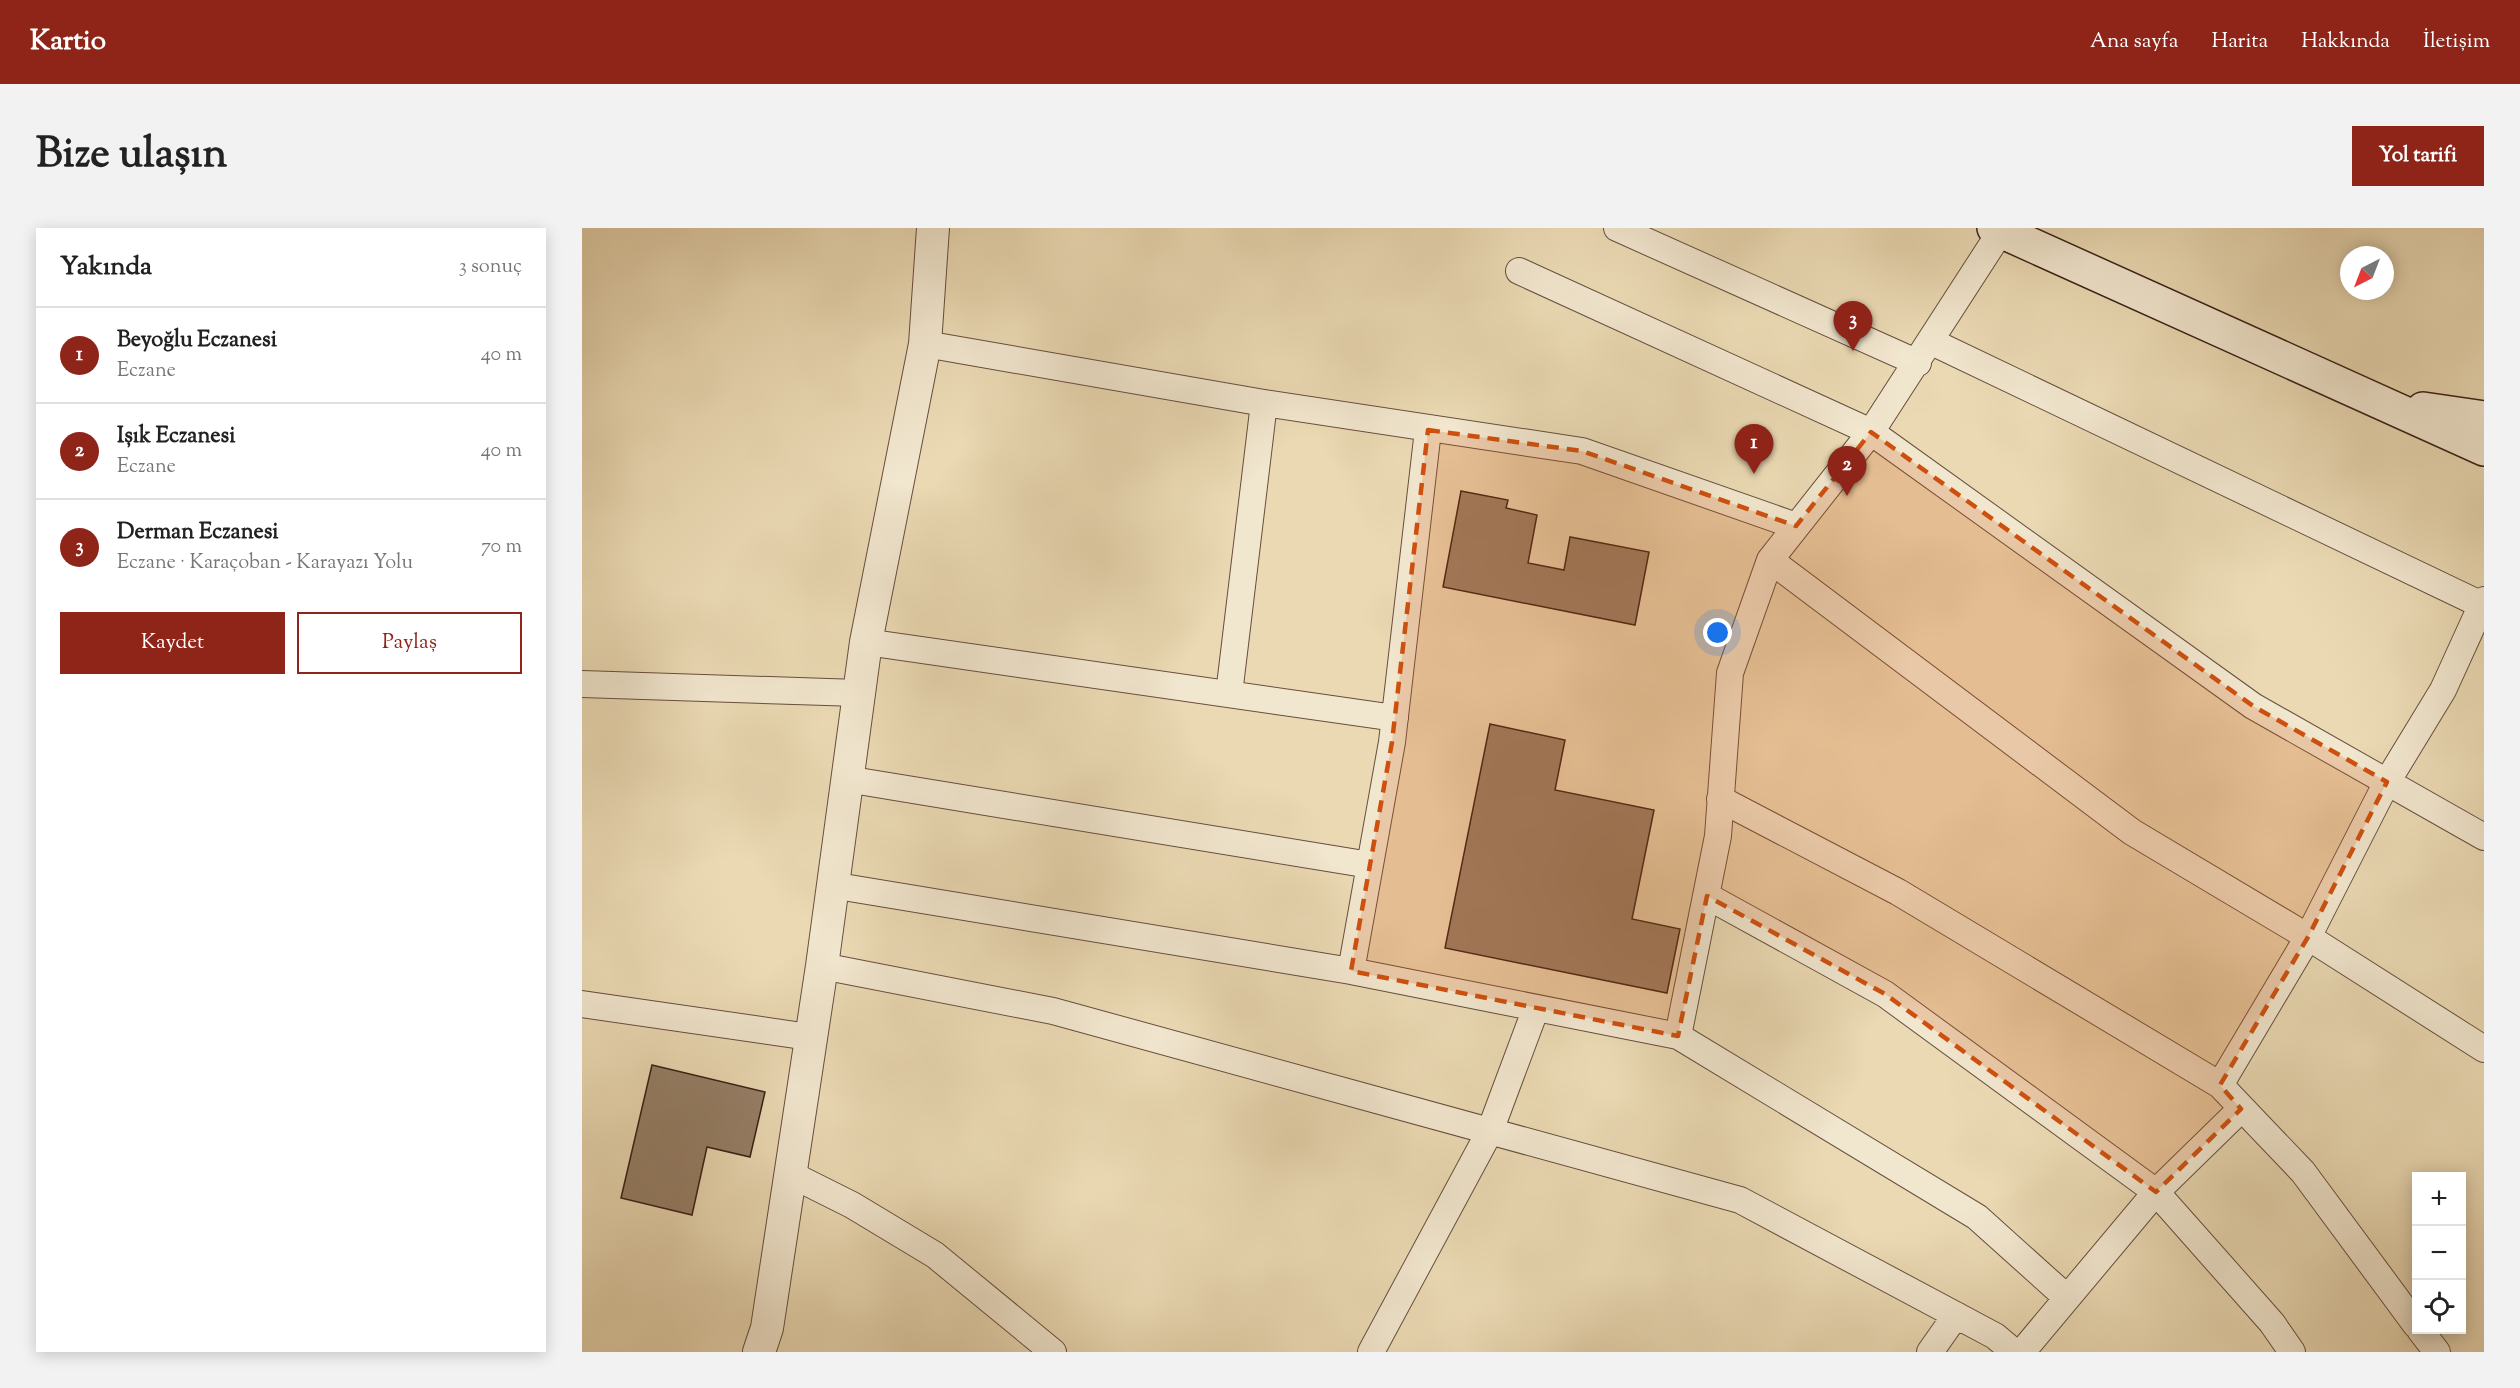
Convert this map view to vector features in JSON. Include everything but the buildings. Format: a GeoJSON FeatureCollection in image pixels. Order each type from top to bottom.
{"type":"FeatureCollection","features":[{"type":"Feature","properties":{"kind":"main road"},"geometry":{"type":"LineString","coordinates":[[1999,229],[2484,449]]}},
{"type":"Feature","properties":{"kind":"main road"},"geometry":{"type":"LineString","coordinates":[[2386,404],[2484,418]]}},
{"type":"Feature","properties":{"kind":"street"},"geometry":{"type":"LineString","coordinates":[[759,1352],[767,1328],[809,1037],[822,966],[831,885],[866,642],[925,344],[933,228]]}},
{"type":"Feature","properties":{"kind":"street"},"geometry":{"type":"LineString","coordinates":[[1617,228],[1925,352],[2483,603],[2444,690],[2387,782],[2308,937],[2220,1085]]}},
{"type":"Feature","properties":{"kind":"street"},"geometry":{"type":"LineString","coordinates":[[1678,1036],[1718,836],[1730,673],[1770,560],[1871,432],[1925,352],[1999,229]]}},
{"type":"Feature","properties":{"kind":"street"},"geometry":{"type":"LineString","coordinates":[[1519,271],[1871,432],[2253,706],[2484,837]]}},
{"type":"Feature","properties":{"kind":"street"},"geometry":{"type":"LineString","coordinates":[[925,344],[1428,430],[1582,451],[1796,526]]}},
{"type":"Feature","properties":{"kind":"street"},"geometry":{"type":"LineString","coordinates":[[1228,694],[1264,403]]}},
{"type":"Feature","properties":{"kind":"street"},"geometry":{"type":"LineString","coordinates":[[1351,971],[1395,718],[1428,430]]}},
{"type":"Feature","properties":{"kind":"street"},"geometry":{"type":"LineString","coordinates":[[1770,560],[2132,832],[2308,937],[2484,1049]]}},
{"type":"Feature","properties":{"kind":"street"},"geometry":{"type":"LineString","coordinates":[[866,642],[1395,718]]}},
{"type":"Feature","properties":{"kind":"street"},"geometry":{"type":"LineString","coordinates":[[582,684],[858,693]]}},
{"type":"Feature","properties":{"kind":"street"},"geometry":{"type":"LineString","coordinates":[[846,779],[1370,865]]}},
{"type":"Feature","properties":{"kind":"street"},"geometry":{"type":"LineString","coordinates":[[1720,800],[1898,892],[2220,1085],[2303,1172],[2412,1319]]}},
{"type":"Feature","properties":{"kind":"street"},"geometry":{"type":"LineString","coordinates":[[831,885],[1351,971],[1678,1036],[1977,1216],[2066,1297]]}},
{"type":"Feature","properties":{"kind":"street"},"geometry":{"type":"LineString","coordinates":[[1707,896],[1885,994],[2156,1192],[2272,1323],[2292,1352]]}},
{"type":"Feature","properties":{"kind":"street"},"geometry":{"type":"LineString","coordinates":[[822,966],[1053,1011],[1740,1200],[1995,1336],[2014,1352]]}},
{"type":"Feature","properties":{"kind":"street"},"geometry":{"type":"LineString","coordinates":[[582,1004],[809,1037]]}},
{"type":"Feature","properties":{"kind":"street"},"geometry":{"type":"LineString","coordinates":[[1371,1352],[1490,1131],[1536,1008]]}},
{"type":"Feature","properties":{"kind":"street"},"geometry":{"type":"LineString","coordinates":[[2022,1352],[2156,1192],[2241,1109]]}},
{"type":"Feature","properties":{"kind":"street"},"geometry":{"type":"LineString","coordinates":[[790,1174],[852,1205],[935,1255],[1053,1352]]}},
{"type":"Feature","properties":{"kind":"street"},"geometry":{"type":"LineString","coordinates":[[1930,1352],[1956,1315]]}},
{"type":"Feature","properties":{"kind":"street"},"geometry":{"type":"LineString","coordinates":[[2424,1334],[2437,1352]]}},
{"type":"Feature","properties":{"kind":"highlighted area"},"geometry":{"type":"Polygon","coordinates":[[[1428,430],[1582,451],[1796,526],[1871,432],[2253,706],[2387,782],[2308,937],[2220,1085],[2241,1109],[2156,1192],[1885,994],[1707,896],[1678,1036],[1351,971],[1392,742],[1428,430]]]}},
{"type":"Feature","properties":{"kind":"place","name":"Derman Eczanesi"},"geometry":{"type":"Point","coordinates":[1853,351]}},
{"type":"Feature","properties":{"kind":"place","name":"Beyoğlu Eczanesi"},"geometry":{"type":"Point","coordinates":[1754,474]}},
{"type":"Feature","properties":{"kind":"place","name":"Işık Eczanesi"},"geometry":{"type":"Point","coordinates":[1847,496]}}]}
